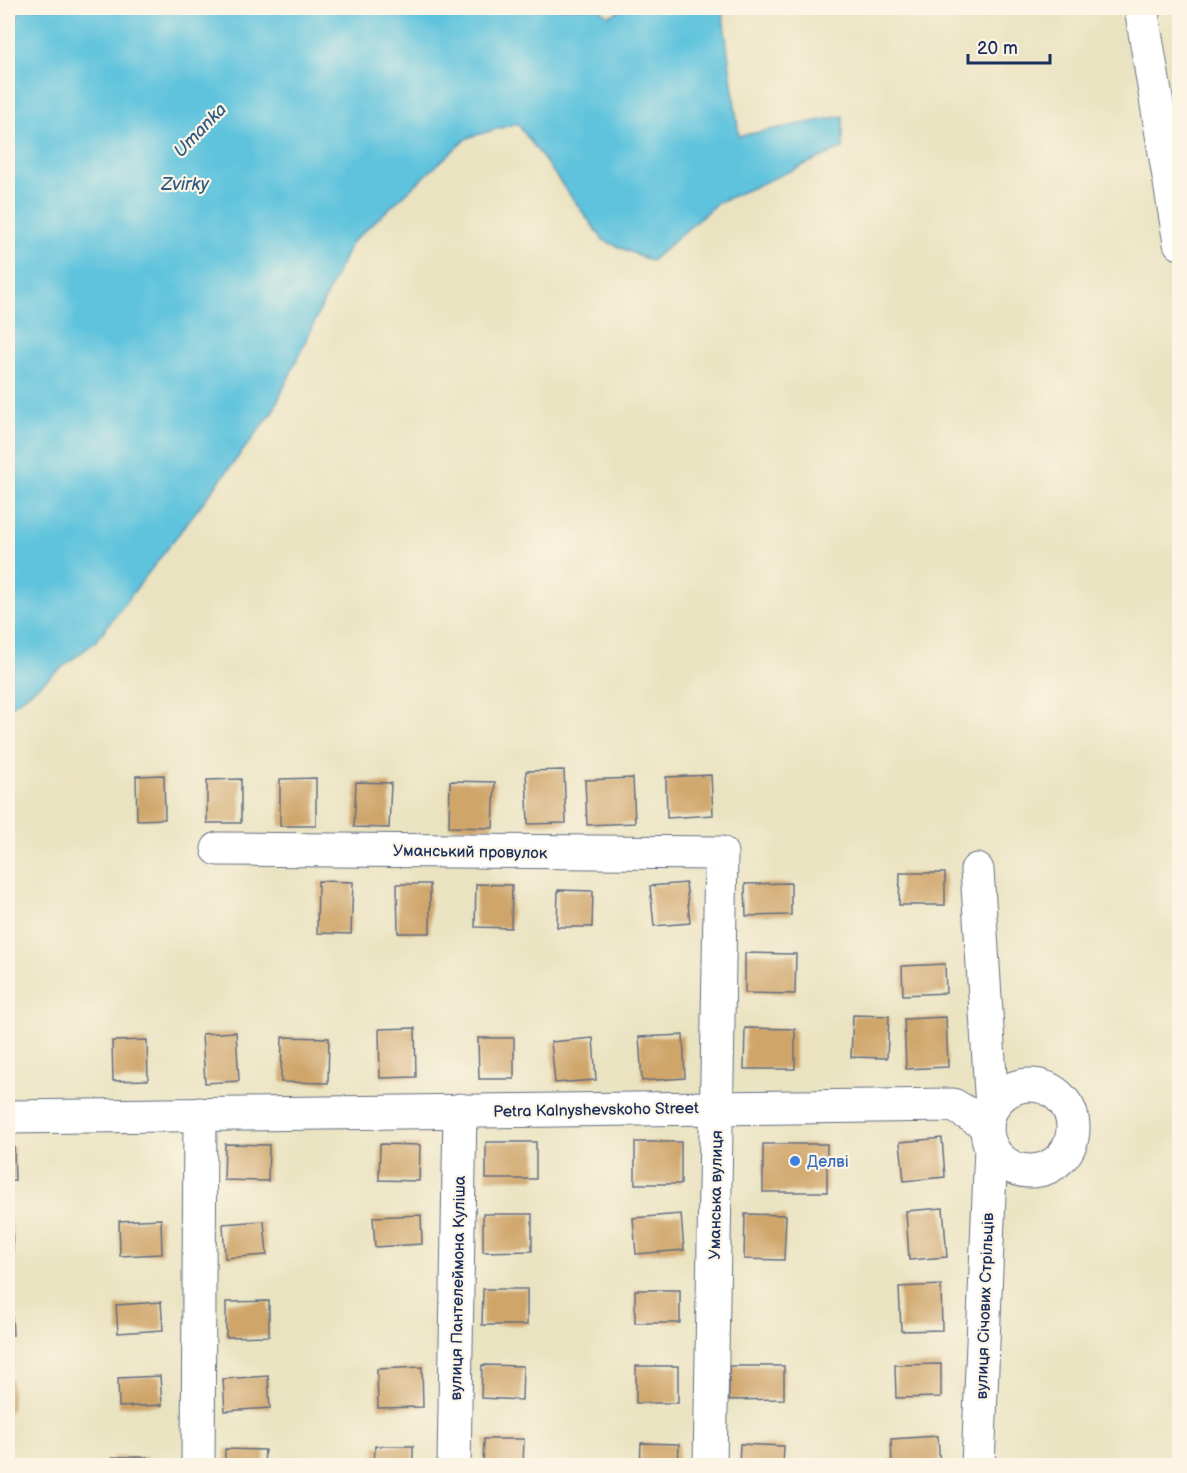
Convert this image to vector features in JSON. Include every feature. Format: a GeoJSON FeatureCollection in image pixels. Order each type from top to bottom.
{"type":"FeatureCollection","features":[{"type":"Feature","properties":{"kind":"main road"},"geometry":{"type":"LineString","coordinates":[[1141,8],[1179,243]]}},
{"type":"Feature","properties":{"kind":"main road","name":"Уманський провулок"},"geometry":{"type":"LineString","coordinates":[[218,849],[721,853]]}},
{"type":"Feature","properties":{"kind":"main road","name":"Уманська вулиця"},"geometry":{"type":"LineString","coordinates":[[710,1466],[721,853]]}},
{"type":"Feature","properties":{"kind":"main road","name":"вулиця Січових Стрільців"},"geometry":{"type":"LineString","coordinates":[[977,870],[990,1126],[978,1466]]}},
{"type":"Feature","properties":{"kind":"main road","name":"Petra Kalnyshevskoho Street"},"geometry":{"type":"LineString","coordinates":[[8,1117],[953,1106],[990,1126]]}},
{"type":"Feature","properties":{"kind":"main road","name":"вулиця Пантелеймона Куліша"},"geometry":{"type":"LineString","coordinates":[[454,1466],[460,1110]]}},
{"type":"Feature","properties":{"kind":"main road"},"geometry":{"type":"LineString","coordinates":[[198,1466],[200,1114]]}},
{"type":"Feature","properties":{"kind":"water","name":"Zvirky"},"geometry":{"type":"Polygon","coordinates":[[[23,8],[598,8],[609,16],[626,8],[722,8],[739,136],[843,116],[843,148],[717,203],[651,261],[603,240],[517,123],[467,138],[351,243],[272,413],[95,642],[8,709],[8,30],[23,8]]]}},
{"type":"Feature","properties":{"kind":"building"},"geometry":{"type":"Polygon","coordinates":[[[564,770],[566,823],[528,824],[526,771],[564,770]]]}},
{"type":"Feature","properties":{"kind":"building"},"geometry":{"type":"Polygon","coordinates":[[[164,775],[165,819],[137,820],[136,776],[164,775]]]}},
{"type":"Feature","properties":{"kind":"building"},"geometry":{"type":"Polygon","coordinates":[[[711,775],[713,815],[667,818],[666,777],[711,775]]]}},
{"type":"Feature","properties":{"kind":"building"},"geometry":{"type":"Polygon","coordinates":[[[316,778],[316,826],[280,826],[280,779],[316,778]]]}},
{"type":"Feature","properties":{"kind":"building"},"geometry":{"type":"Polygon","coordinates":[[[633,778],[635,823],[587,825],[585,780],[633,778]]]}},
{"type":"Feature","properties":{"kind":"building"},"geometry":{"type":"Polygon","coordinates":[[[241,779],[241,823],[207,823],[207,780],[241,779]]]}},
{"type":"Feature","properties":{"kind":"building"},"geometry":{"type":"Polygon","coordinates":[[[450,781],[495,782],[493,828],[449,827],[450,781]]]}},
{"type":"Feature","properties":{"kind":"building"},"geometry":{"type":"Polygon","coordinates":[[[356,782],[391,783],[389,828],[354,827],[356,782]]]}},
{"type":"Feature","properties":{"kind":"building"},"geometry":{"type":"Polygon","coordinates":[[[900,873],[945,873],[945,905],[899,905],[900,873]]]}},
{"type":"Feature","properties":{"kind":"building"},"geometry":{"type":"Polygon","coordinates":[[[318,881],[353,882],[351,934],[317,933],[318,881]]]}},
{"type":"Feature","properties":{"kind":"building"},"geometry":{"type":"Polygon","coordinates":[[[686,883],[690,923],[654,926],[650,886],[686,883]]]}},
{"type":"Feature","properties":{"kind":"building"},"geometry":{"type":"Polygon","coordinates":[[[791,883],[791,915],[746,916],[745,884],[791,883]]]}},
{"type":"Feature","properties":{"kind":"building"},"geometry":{"type":"Polygon","coordinates":[[[397,884],[430,884],[430,933],[398,933],[397,884]]]}},
{"type":"Feature","properties":{"kind":"building"},"geometry":{"type":"Polygon","coordinates":[[[476,884],[512,885],[511,928],[475,927],[476,884]]]}},
{"type":"Feature","properties":{"kind":"building"},"geometry":{"type":"Polygon","coordinates":[[[558,890],[593,891],[592,927],[557,927],[558,890]]]}},
{"type":"Feature","properties":{"kind":"building"},"geometry":{"type":"Polygon","coordinates":[[[745,953],[796,954],[795,994],[745,993],[745,953]]]}},
{"type":"Feature","properties":{"kind":"building"},"geometry":{"type":"Polygon","coordinates":[[[945,964],[946,993],[903,995],[902,966],[945,964]]]}},
{"type":"Feature","properties":{"kind":"building"},"geometry":{"type":"Polygon","coordinates":[[[853,1015],[889,1016],[887,1058],[851,1057],[853,1015]]]}},
{"type":"Feature","properties":{"kind":"building"},"geometry":{"type":"Polygon","coordinates":[[[946,1017],[948,1067],[906,1069],[904,1019],[946,1017]]]}},
{"type":"Feature","properties":{"kind":"building"},"geometry":{"type":"Polygon","coordinates":[[[415,1028],[416,1077],[380,1078],[379,1029],[415,1028]]]}},
{"type":"Feature","properties":{"kind":"building"},"geometry":{"type":"Polygon","coordinates":[[[745,1028],[795,1029],[795,1069],[744,1069],[745,1028]]]}},
{"type":"Feature","properties":{"kind":"building"},"geometry":{"type":"Polygon","coordinates":[[[236,1032],[239,1081],[205,1083],[202,1034],[236,1032]]]}},
{"type":"Feature","properties":{"kind":"building"},"geometry":{"type":"Polygon","coordinates":[[[683,1035],[685,1078],[642,1081],[639,1037],[683,1035]]]}},
{"type":"Feature","properties":{"kind":"building"},"geometry":{"type":"Polygon","coordinates":[[[282,1037],[329,1038],[328,1083],[281,1082],[282,1037]]]}},
{"type":"Feature","properties":{"kind":"building"},"geometry":{"type":"Polygon","coordinates":[[[478,1038],[514,1038],[514,1079],[479,1079],[478,1038]]]}},
{"type":"Feature","properties":{"kind":"building"},"geometry":{"type":"Polygon","coordinates":[[[593,1038],[596,1080],[555,1083],[551,1042],[593,1038]]]}},
{"type":"Feature","properties":{"kind":"building"},"geometry":{"type":"Polygon","coordinates":[[[147,1040],[148,1080],[113,1081],[112,1041],[147,1040]]]}},
{"type":"Feature","properties":{"kind":"building"},"geometry":{"type":"Polygon","coordinates":[[[942,1138],[945,1177],[904,1181],[900,1142],[942,1138]]]}},
{"type":"Feature","properties":{"kind":"building"},"geometry":{"type":"Polygon","coordinates":[[[486,1142],[536,1142],[536,1179],[486,1179],[486,1142]]]}},
{"type":"Feature","properties":{"kind":"building"},"geometry":{"type":"Polygon","coordinates":[[[635,1142],[681,1142],[681,1184],[635,1184],[635,1142]]]}},
{"type":"Feature","properties":{"kind":"building"},"geometry":{"type":"Polygon","coordinates":[[[225,1144],[269,1145],[268,1181],[224,1180],[225,1144]]]}},
{"type":"Feature","properties":{"kind":"building"},"geometry":{"type":"Polygon","coordinates":[[[380,1144],[420,1145],[419,1181],[379,1180],[380,1144]]]}},
{"type":"Feature","properties":{"kind":"building","name":"Делві"},"geometry":{"type":"Polygon","coordinates":[[[763,1144],[827,1144],[827,1192],[763,1192],[763,1144]]]}},
{"type":"Feature","properties":{"kind":"building"},"geometry":{"type":"Polygon","coordinates":[[[8,1147],[14,1147],[15,1180],[8,1181],[8,1147]]]}},
{"type":"Feature","properties":{"kind":"building"},"geometry":{"type":"Polygon","coordinates":[[[943,1208],[947,1257],[909,1260],[906,1211],[943,1208]]]}},
{"type":"Feature","properties":{"kind":"building"},"geometry":{"type":"Polygon","coordinates":[[[483,1214],[532,1214],[532,1251],[483,1252],[483,1214]]]}},
{"type":"Feature","properties":{"kind":"building"},"geometry":{"type":"Polygon","coordinates":[[[681,1214],[684,1250],[636,1254],[633,1218],[681,1214]]]}},
{"type":"Feature","properties":{"kind":"building"},"geometry":{"type":"Polygon","coordinates":[[[745,1214],[786,1215],[784,1260],[744,1259],[745,1214]]]}},
{"type":"Feature","properties":{"kind":"building"},"geometry":{"type":"Polygon","coordinates":[[[421,1215],[422,1244],[375,1247],[373,1217],[421,1215]]]}},
{"type":"Feature","properties":{"kind":"building"},"geometry":{"type":"Polygon","coordinates":[[[161,1219],[162,1254],[120,1256],[119,1221],[161,1219]]]}},
{"type":"Feature","properties":{"kind":"building"},"geometry":{"type":"Polygon","coordinates":[[[264,1221],[267,1255],[225,1258],[223,1224],[264,1221]]]}},
{"type":"Feature","properties":{"kind":"building"},"geometry":{"type":"Polygon","coordinates":[[[12,1222],[13,1257],[8,1257],[8,1223],[12,1222]]]}},
{"type":"Feature","properties":{"kind":"building"},"geometry":{"type":"Polygon","coordinates":[[[941,1285],[942,1330],[901,1331],[899,1287],[941,1285]]]}},
{"type":"Feature","properties":{"kind":"building"},"geometry":{"type":"Polygon","coordinates":[[[483,1289],[527,1289],[527,1325],[482,1325],[483,1289]]]}},
{"type":"Feature","properties":{"kind":"building"},"geometry":{"type":"Polygon","coordinates":[[[635,1290],[680,1290],[680,1323],[635,1323],[635,1290]]]}},
{"type":"Feature","properties":{"kind":"building"},"geometry":{"type":"Polygon","coordinates":[[[8,1298],[11,1298],[13,1335],[8,1335],[8,1298]]]}},
{"type":"Feature","properties":{"kind":"building"},"geometry":{"type":"Polygon","coordinates":[[[269,1301],[269,1336],[226,1337],[226,1302],[269,1301]]]}},
{"type":"Feature","properties":{"kind":"building"},"geometry":{"type":"Polygon","coordinates":[[[161,1302],[163,1330],[118,1333],[116,1305],[161,1302]]]}},
{"type":"Feature","properties":{"kind":"building"},"geometry":{"type":"Polygon","coordinates":[[[941,1364],[941,1397],[896,1398],[895,1365],[941,1364]]]}},
{"type":"Feature","properties":{"kind":"building"},"geometry":{"type":"Polygon","coordinates":[[[482,1365],[523,1366],[522,1400],[481,1398],[482,1365]]]}},
{"type":"Feature","properties":{"kind":"building"},"geometry":{"type":"Polygon","coordinates":[[[636,1366],[678,1366],[678,1403],[636,1403],[636,1366]]]}},
{"type":"Feature","properties":{"kind":"building"},"geometry":{"type":"Polygon","coordinates":[[[729,1366],[784,1366],[784,1399],[729,1400],[729,1366]]]}},
{"type":"Feature","properties":{"kind":"building"},"geometry":{"type":"Polygon","coordinates":[[[422,1367],[423,1407],[378,1408],[377,1369],[422,1367]]]}},
{"type":"Feature","properties":{"kind":"building"},"geometry":{"type":"Polygon","coordinates":[[[160,1376],[162,1405],[119,1407],[118,1378],[160,1376]]]}},
{"type":"Feature","properties":{"kind":"building"},"geometry":{"type":"Polygon","coordinates":[[[268,1376],[270,1408],[225,1411],[223,1379],[268,1376]]]}},
{"type":"Feature","properties":{"kind":"building"},"geometry":{"type":"Polygon","coordinates":[[[8,1379],[12,1379],[12,1411],[8,1411],[8,1379]]]}},
{"type":"Feature","properties":{"kind":"building"},"geometry":{"type":"Polygon","coordinates":[[[938,1436],[940,1466],[892,1466],[891,1439],[938,1436]]]}},
{"type":"Feature","properties":{"kind":"building"},"geometry":{"type":"Polygon","coordinates":[[[484,1439],[524,1439],[523,1466],[483,1466],[484,1439]]]}},
{"type":"Feature","properties":{"kind":"building"},"geometry":{"type":"Polygon","coordinates":[[[641,1443],[679,1444],[678,1466],[640,1466],[641,1443]]]}},
{"type":"Feature","properties":{"kind":"building"},"geometry":{"type":"Polygon","coordinates":[[[740,1444],[784,1446],[783,1466],[739,1466],[740,1444]]]}},
{"type":"Feature","properties":{"kind":"building"},"geometry":{"type":"Polygon","coordinates":[[[375,1446],[413,1446],[413,1466],[374,1466],[375,1446]]]}},
{"type":"Feature","properties":{"kind":"building"},"geometry":{"type":"Polygon","coordinates":[[[225,1449],[265,1450],[264,1466],[225,1466],[225,1449]]]}},
{"type":"Feature","properties":{"kind":"building"},"geometry":{"type":"Polygon","coordinates":[[[113,1457],[147,1457],[147,1466],[113,1466],[113,1457]]]}},
{"type":"Feature","properties":{"kind":"place","name":"Делві"},"geometry":{"type":"Point","coordinates":[795,1161]}},
{"type":"Feature","properties":{"kind":"water label","name":"Umanka"},"geometry":{"type":"Point","coordinates":[200,130]}}]}
